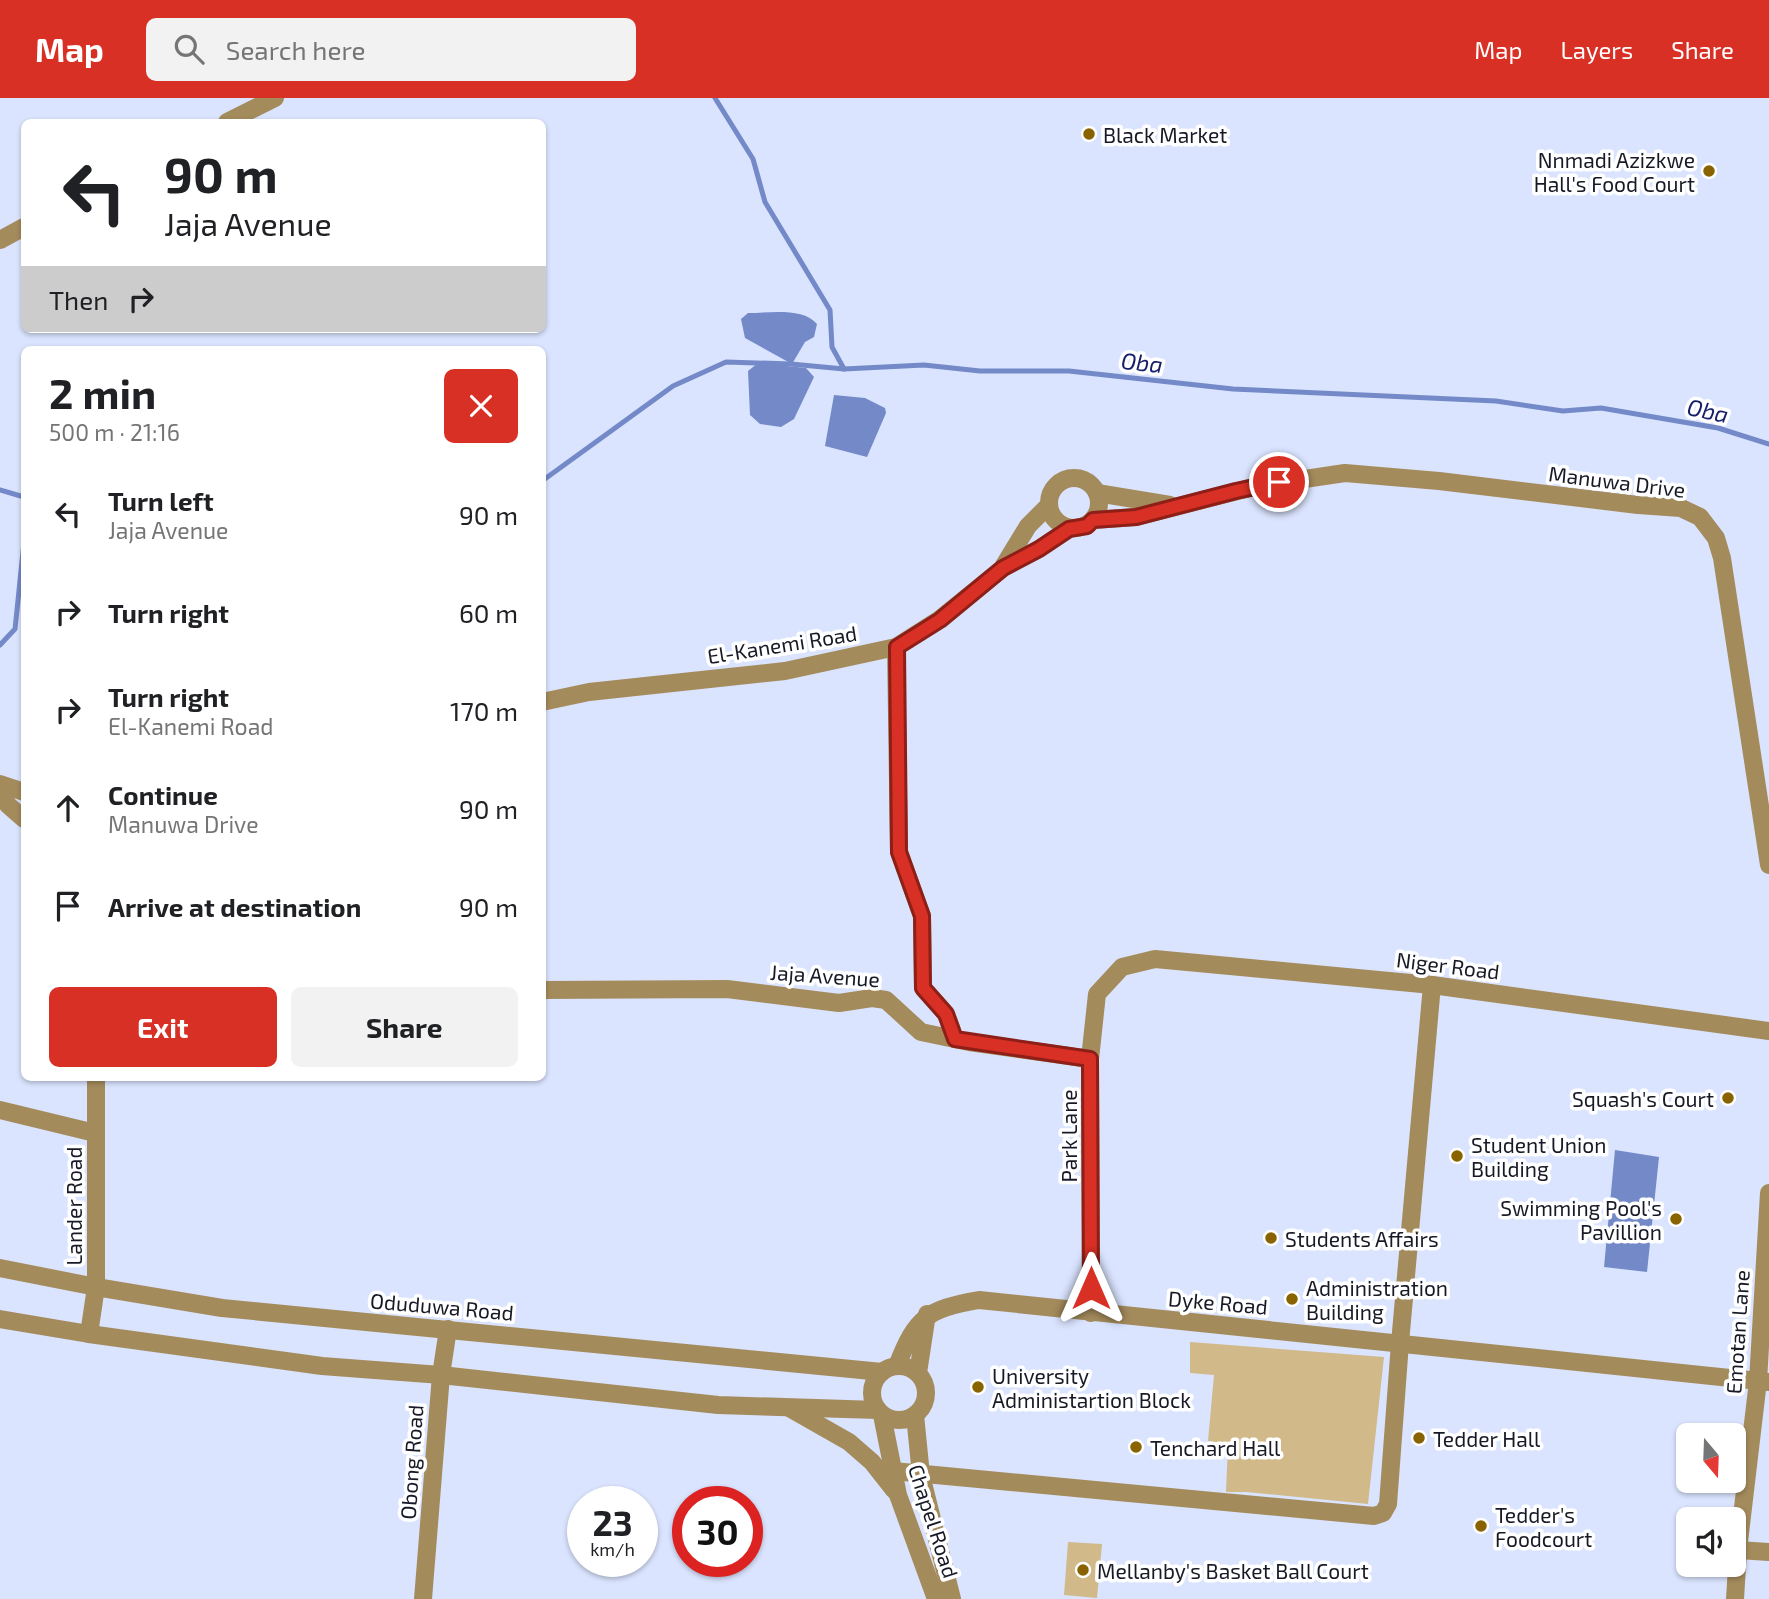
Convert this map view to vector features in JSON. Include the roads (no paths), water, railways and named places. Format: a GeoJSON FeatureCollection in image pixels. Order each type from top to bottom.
{"type":"FeatureCollection","features":[{"type":"Feature","properties":{"kind":"street"},"geometry":{"type":"LineString","coordinates":[[233,119],[275,98]]}},
{"type":"Feature","properties":{"kind":"street"},"geometry":{"type":"LineString","coordinates":[[0,240],[21,229]]}},
{"type":"Feature","properties":{"kind":"street","name":"Manuwa Drive"},"geometry":{"type":"LineString","coordinates":[[1093,520],[1136,517],[1257,486],[1345,473],[1681,508],[1700,517],[1716,538],[1722,558],[1769,865]]}},
{"type":"Feature","properties":{"kind":"street"},"geometry":{"type":"LineString","coordinates":[[1068,479],[1085,480],[1097,493],[1099,510],[1087,526],[1069,529],[1054,520],[1048,506],[1053,489],[1068,479]]}},
{"type":"Feature","properties":{"kind":"street","name":"Manuwa Drive"},"geometry":{"type":"LineString","coordinates":[[1097,493],[1173,506]]}},
{"type":"Feature","properties":{"kind":"street","name":"El-Kanemi Road"},"geometry":{"type":"LineString","coordinates":[[1003,568],[1028,526],[1048,506]]}},
{"type":"Feature","properties":{"kind":"street","name":"El-Kanemi Road"},"geometry":{"type":"LineString","coordinates":[[546,701],[589,692],[785,671],[897,647],[940,620],[1003,568],[1069,529]]}},
{"type":"Feature","properties":{"kind":"street"},"geometry":{"type":"LineString","coordinates":[[897,647],[899,852],[922,916],[923,988],[946,1014],[955,1039]]}},
{"type":"Feature","properties":{"kind":"street"},"geometry":{"type":"LineString","coordinates":[[0,784],[21,791]]}},
{"type":"Feature","properties":{"kind":"street"},"geometry":{"type":"LineString","coordinates":[[0,793],[21,816]]}},
{"type":"Feature","properties":{"kind":"street","name":"Niger Road"},"geometry":{"type":"LineString","coordinates":[[1122,967],[1155,959],[1432,985],[1769,1031]]}},
{"type":"Feature","properties":{"kind":"street","name":"Park Lane"},"geometry":{"type":"LineString","coordinates":[[1091,1313],[1090,1059],[1097,994],[1122,967]]}},
{"type":"Feature","properties":{"kind":"street"},"geometry":{"type":"LineString","coordinates":[[893,1471],[1374,1516],[1383,1513],[1388,1504],[1432,985]]}},
{"type":"Feature","properties":{"kind":"street","name":"Jaja Avenue"},"geometry":{"type":"LineString","coordinates":[[546,990],[727,989],[839,1003],[872,998],[886,1000],[921,1032],[1090,1059]]}},
{"type":"Feature","properties":{"kind":"street","name":"Lander Road"},"geometry":{"type":"LineString","coordinates":[[89,1334],[96,1287],[96,1081]]}},
{"type":"Feature","properties":{"kind":"street"},"geometry":{"type":"LineString","coordinates":[[0,1110],[95,1133]]}},
{"type":"Feature","properties":{"kind":"street","name":"Emotan Lane"},"geometry":{"type":"LineString","coordinates":[[1744,1507],[1763,1382],[1769,1193]]}},
{"type":"Feature","properties":{"kind":"street","name":"Oduduwa Road"},"geometry":{"type":"LineString","coordinates":[[0,1268],[222,1308],[890,1369]]}},
{"type":"Feature","properties":{"kind":"street","name":"Dyke Road"},"geometry":{"type":"LineString","coordinates":[[927,1314],[951,1305],[979,1300],[1763,1382]]}},
{"type":"Feature","properties":{"kind":"street"},"geometry":{"type":"LineString","coordinates":[[880,1413],[872,1395],[876,1378],[890,1369],[908,1338],[927,1314]]}},
{"type":"Feature","properties":{"kind":"street"},"geometry":{"type":"LineString","coordinates":[[918,1373],[927,1314]]}},
{"type":"Feature","properties":{"kind":"street"},"geometry":{"type":"LineString","coordinates":[[0,1319],[322,1366],[441,1375],[718,1405],[880,1413],[898,1420],[915,1415],[924,1405],[925,1385],[918,1373],[912,1369],[890,1369]]}},
{"type":"Feature","properties":{"kind":"street","name":"Obong Road"},"geometry":{"type":"LineString","coordinates":[[423,1599],[441,1375],[448,1328]]}},
{"type":"Feature","properties":{"kind":"street"},"geometry":{"type":"LineString","coordinates":[[788,1408],[849,1442],[872,1462],[898,1495]]}},
{"type":"Feature","properties":{"kind":"street","name":"Chapel Road"},"geometry":{"type":"LineString","coordinates":[[880,1413],[898,1495],[936,1599]]}},
{"type":"Feature","properties":{"kind":"street","name":"Chapel Road"},"geometry":{"type":"LineString","coordinates":[[915,1415],[921,1475],[952,1599]]}},
{"type":"Feature","properties":{"kind":"street"},"geometry":{"type":"LineString","coordinates":[[1746,1551],[1769,1552]]}},
{"type":"Feature","properties":{"kind":"street","name":"Emotan Lane"},"geometry":{"type":"LineString","coordinates":[[1735,1599],[1736,1577]]}},
{"type":"Feature","properties":{"kind":"water"},"geometry":{"type":"Polygon","coordinates":[[[785,312],[803,315],[817,324],[814,337],[805,342],[792,364],[745,338],[741,319],[748,313],[785,312]]]}},
{"type":"Feature","properties":{"kind":"water"},"geometry":{"type":"Polygon","coordinates":[[[758,363],[806,368],[814,377],[794,419],[781,427],[760,424],[750,415],[748,371],[758,363]]]}},
{"type":"Feature","properties":{"kind":"water"},"geometry":{"type":"Polygon","coordinates":[[[834,395],[865,398],[885,408],[886,413],[867,457],[825,446],[834,395]]]}},
{"type":"Feature","properties":{"kind":"water"},"geometry":{"type":"Polygon","coordinates":[[[1615,1150],[1659,1157],[1647,1272],[1604,1267],[1615,1150]]]}},
{"type":"Feature","properties":{"kind":"waterway"},"geometry":{"type":"LineString","coordinates":[[715,98],[753,159],[765,202],[830,310],[832,347],[844,369]]}},
{"type":"Feature","properties":{"kind":"waterway","name":"Oba"},"geometry":{"type":"LineString","coordinates":[[546,478],[673,386],[726,362],[844,369],[924,365],[980,371],[1069,371],[1233,389],[1496,401],[1563,411],[1601,408],[1718,428],[1769,444]]}},
{"type":"Feature","properties":{"kind":"waterway"},"geometry":{"type":"LineString","coordinates":[[0,490],[21,496]]}},
{"type":"Feature","properties":{"kind":"waterway","name":"Oba"},"geometry":{"type":"LineString","coordinates":[[0,645],[15,629],[21,571]]}},
{"type":"Feature","properties":{"kind":"place","name":"Black Market"},"geometry":{"type":"Point","coordinates":[1089,134]}},
{"type":"Feature","properties":{"kind":"place","name":"Nnmadi Azizkwe Hall's Food Court"},"geometry":{"type":"Point","coordinates":[1709,171]}},
{"type":"Feature","properties":{"kind":"place","name":"Squash's Court"},"geometry":{"type":"Point","coordinates":[1728,1098]}},
{"type":"Feature","properties":{"kind":"place","name":"Student Union Building"},"geometry":{"type":"Point","coordinates":[1457,1156]}},
{"type":"Feature","properties":{"kind":"place","name":"Swimming Pool's Pavillion"},"geometry":{"type":"Point","coordinates":[1676,1219]}},
{"type":"Feature","properties":{"kind":"place","name":"Students Affairs"},"geometry":{"type":"Point","coordinates":[1271,1238]}},
{"type":"Feature","properties":{"kind":"place","name":"Administration Building"},"geometry":{"type":"Point","coordinates":[1292,1299]}},
{"type":"Feature","properties":{"kind":"place","name":"University Administartion Block"},"geometry":{"type":"Point","coordinates":[978,1387]}},
{"type":"Feature","properties":{"kind":"place","name":"Tedder Hall"},"geometry":{"type":"Point","coordinates":[1419,1438]}},
{"type":"Feature","properties":{"kind":"place","name":"Tenchard Hall"},"geometry":{"type":"Point","coordinates":[1136,1447]}},
{"type":"Feature","properties":{"kind":"place","name":"Tedder's Foodcourt"},"geometry":{"type":"Point","coordinates":[1481,1526]}},
{"type":"Feature","properties":{"kind":"place","name":"Mellanby's Basket Ball Court"},"geometry":{"type":"Point","coordinates":[1083,1570]}}]}
